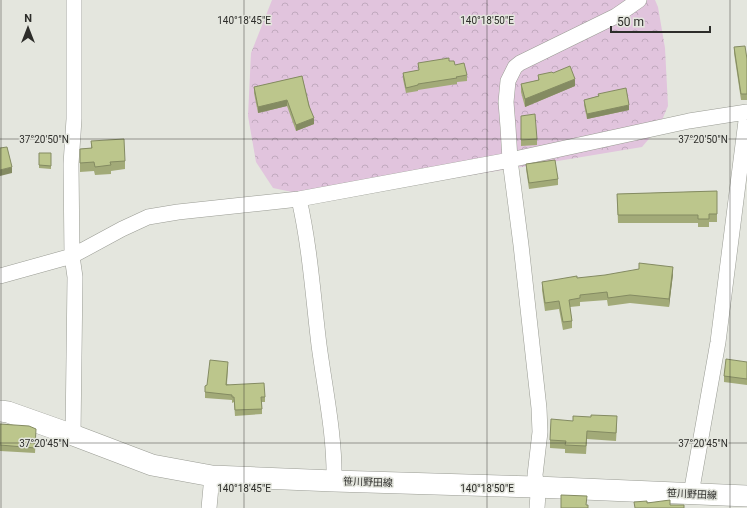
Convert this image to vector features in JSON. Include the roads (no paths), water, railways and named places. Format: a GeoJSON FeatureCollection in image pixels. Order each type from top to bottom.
{"type":"FeatureCollection","features":[{"type":"Feature","properties":{"kind":"street"},"geometry":{"type":"LineString","coordinates":[[74,0],[74,119],[70,164],[72,256],[75,277],[74,435]]}},
{"type":"Feature","properties":{"kind":"street"},"geometry":{"type":"LineString","coordinates":[[537,508],[538,494],[535,475],[540,432],[539,408],[510,160],[506,90],[509,77],[515,67],[616,16],[639,0]]}},
{"type":"Feature","properties":{"kind":"street"},"geometry":{"type":"LineString","coordinates":[[0,276],[72,256],[148,217],[178,212],[299,199],[510,160],[689,121],[747,113],[718,342],[691,494]]}},
{"type":"Feature","properties":{"kind":"street"},"geometry":{"type":"LineString","coordinates":[[299,199],[306,229],[331,426],[334,481]]}},
{"type":"Feature","properties":{"kind":"street","name":"笹川野田線"},"geometry":{"type":"LineString","coordinates":[[0,411],[74,435],[152,466],[212,476],[747,496]]}},
{"type":"Feature","properties":{"kind":"street"},"geometry":{"type":"LineString","coordinates":[[209,508],[212,476]]}}]}
